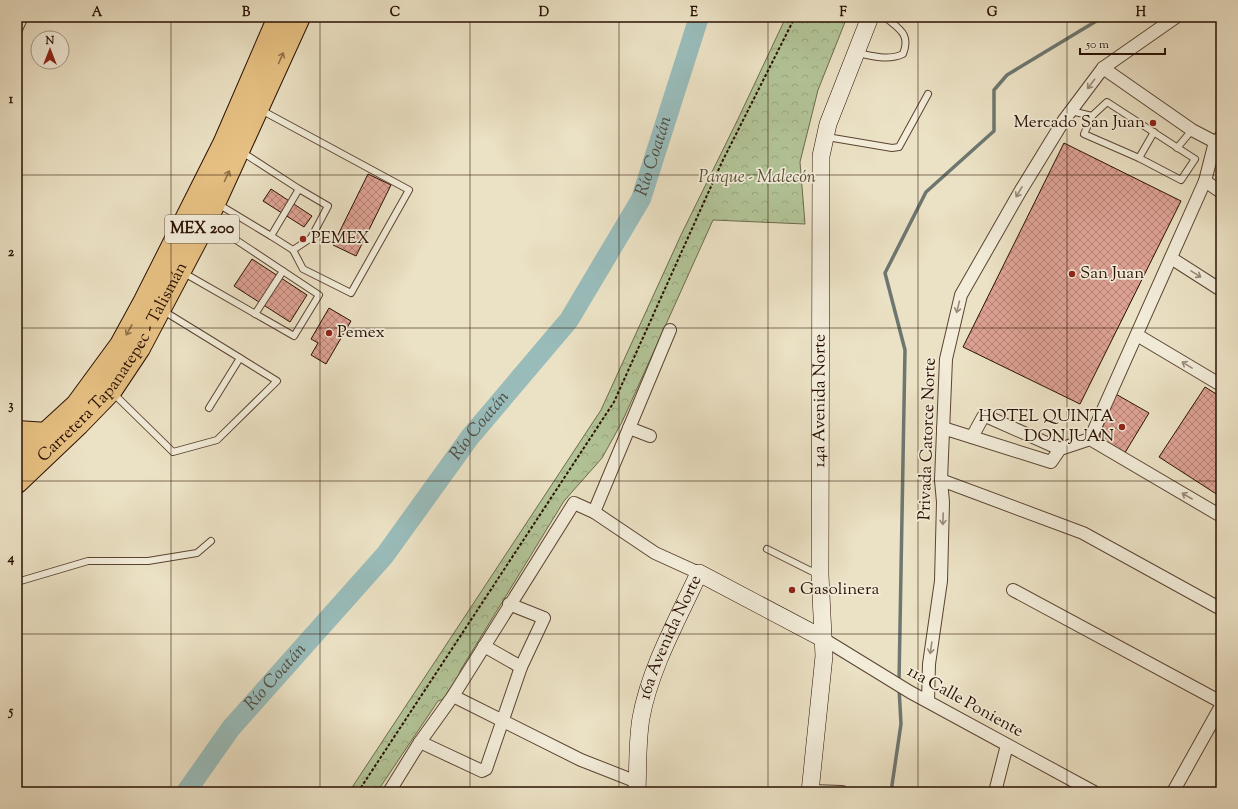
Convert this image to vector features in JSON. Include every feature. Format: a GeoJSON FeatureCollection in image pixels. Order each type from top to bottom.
{"type":"FeatureCollection","features":[{"type":"Feature","properties":{"kind":"highway","name":"Carretera Tapanatepec - Talismán"},"geometry":{"type":"LineString","coordinates":[[17,482],[48,443],[78,415],[111,390],[129,364],[153,305],[232,147],[250,105],[279,17]]}},
{"type":"Feature","properties":{"kind":"highway","name":"Carretera Tapanatepec - Talismán"},"geometry":{"type":"LineString","coordinates":[[250,105],[299,17]]}},
{"type":"Feature","properties":{"kind":"highway","name":"Carretera Tapanatepec - Talismán"},"geometry":{"type":"LineString","coordinates":[[78,415],[100,376],[121,345],[153,305]]}},
{"type":"Feature","properties":{"kind":"highway"},"geometry":{"type":"LineString","coordinates":[[17,432],[48,443]]}},
{"type":"Feature","properties":{"kind":"highway","name":"Carretera Tapanatepec - Talismán"},"geometry":{"type":"LineString","coordinates":[[17,460],[48,443]]}},
{"type":"Feature","properties":{"kind":"main road","name":"14a Avenida Norte"},"geometry":{"type":"LineString","coordinates":[[811,791],[824,656],[820,608],[819,195],[821,156],[828,124],[870,17]]}},
{"type":"Feature","properties":{"kind":"main road","name":"16a Avenida Norte"},"geometry":{"type":"LineString","coordinates":[[637,787],[642,718],[650,686],[699,573],[822,638]]}},
{"type":"Feature","properties":{"kind":"main road"},"geometry":{"type":"LineString","coordinates":[[791,621],[820,608]]}},
{"type":"Feature","properties":{"kind":"street","name":"Privada Catorce Norte"},"geometry":{"type":"LineString","coordinates":[[928,701],[929,664],[940,581],[943,502],[940,480],[946,359],[961,295],[1021,190],[1071,111],[1103,68],[1176,17]]}},
{"type":"Feature","properties":{"kind":"street"},"geometry":{"type":"LineString","coordinates":[[943,428],[1051,462],[1060,449],[1090,439],[1137,335],[1205,181],[1218,140],[1192,130],[1103,68]]}},
{"type":"Feature","properties":{"kind":"street"},"geometry":{"type":"LineString","coordinates":[[1205,181],[1221,192]]}},
{"type":"Feature","properties":{"kind":"street"},"geometry":{"type":"LineString","coordinates":[[1170,258],[1221,290]]}},
{"type":"Feature","properties":{"kind":"street"},"geometry":{"type":"LineString","coordinates":[[594,512],[670,330]]}},
{"type":"Feature","properties":{"kind":"street"},"geometry":{"type":"LineString","coordinates":[[1137,335],[1221,385]]}},
{"type":"Feature","properties":{"kind":"street"},"geometry":{"type":"LineString","coordinates":[[972,437],[979,421],[983,417],[988,417],[1060,449]]}},
{"type":"Feature","properties":{"kind":"street"},"geometry":{"type":"LineString","coordinates":[[629,428],[650,436]]}},
{"type":"Feature","properties":{"kind":"street"},"geometry":{"type":"LineString","coordinates":[[1090,439],[1221,516]]}},
{"type":"Feature","properties":{"kind":"street"},"geometry":{"type":"LineString","coordinates":[[940,480],[1083,533],[1221,608]]}},
{"type":"Feature","properties":{"kind":"street"},"geometry":{"type":"LineString","coordinates":[[389,792],[420,742],[453,696],[509,604],[574,503],[594,512],[655,553],[699,573]]}},
{"type":"Feature","properties":{"kind":"street"},"geometry":{"type":"LineString","coordinates":[[1013,590],[1221,702]]}},
{"type":"Feature","properties":{"kind":"street"},"geometry":{"type":"LineString","coordinates":[[420,742],[482,771],[486,769],[522,667],[544,618],[509,604]]}},
{"type":"Feature","properties":{"kind":"street","name":"11a Calle Poniente"},"geometry":{"type":"LineString","coordinates":[[822,638],[910,692],[1094,792]]}},
{"type":"Feature","properties":{"kind":"street"},"geometry":{"type":"LineString","coordinates":[[484,646],[522,667]]}},
{"type":"Feature","properties":{"kind":"street"},"geometry":{"type":"LineString","coordinates":[[453,696],[637,787]]}},
{"type":"Feature","properties":{"kind":"street"},"geometry":{"type":"LineString","coordinates":[[1173,792],[1221,706]]}},
{"type":"Feature","properties":{"kind":"street"},"geometry":{"type":"LineString","coordinates":[[995,792],[1007,745]]}},
{"type":"Feature","properties":{"kind":"street"},"geometry":{"type":"LineString","coordinates":[[811,791],[842,792]]}},
{"type":"Feature","properties":{"kind":"lane"},"geometry":{"type":"LineString","coordinates":[[17,34],[25,17]]}},
{"type":"Feature","properties":{"kind":"lane"},"geometry":{"type":"LineString","coordinates":[[856,53],[883,58],[895,58],[903,54],[906,39],[902,32],[885,17]]}},
{"type":"Feature","properties":{"kind":"lane"},"geometry":{"type":"LineString","coordinates":[[825,136],[892,148],[899,147],[928,94]]}},
{"type":"Feature","properties":{"kind":"lane"},"geometry":{"type":"LineString","coordinates":[[1107,102],[1154,132],[1195,159],[1181,180],[1139,158],[1084,134],[1092,116],[1107,102]]}},
{"type":"Feature","properties":{"kind":"lane"},"geometry":{"type":"LineString","coordinates":[[203,207],[271,236],[293,250],[303,268],[351,293],[409,190],[250,105]]}},
{"type":"Feature","properties":{"kind":"lane"},"geometry":{"type":"LineString","coordinates":[[1071,111],[1092,116]]}},
{"type":"Feature","properties":{"kind":"lane"},"geometry":{"type":"LineString","coordinates":[[1177,148],[1192,130]]}},
{"type":"Feature","properties":{"kind":"lane"},"geometry":{"type":"LineString","coordinates":[[1139,158],[1154,132]]}},
{"type":"Feature","properties":{"kind":"lane"},"geometry":{"type":"LineString","coordinates":[[232,147],[328,206],[311,238],[293,250]]}},
{"type":"Feature","properties":{"kind":"lane"},"geometry":{"type":"LineString","coordinates":[[271,236],[299,189]]}},
{"type":"Feature","properties":{"kind":"lane"},"geometry":{"type":"LineString","coordinates":[[173,266],[294,336],[319,295],[283,271],[203,207]]}},
{"type":"Feature","properties":{"kind":"lane"},"geometry":{"type":"LineString","coordinates":[[255,314],[283,271]]}},
{"type":"Feature","properties":{"kind":"lane"},"geometry":{"type":"LineString","coordinates":[[111,390],[173,452],[217,440],[277,381],[153,305]]}},
{"type":"Feature","properties":{"kind":"lane"},"geometry":{"type":"LineString","coordinates":[[209,408],[240,358]]}},
{"type":"Feature","properties":{"kind":"lane"},"geometry":{"type":"LineString","coordinates":[[17,582],[88,561],[148,561],[197,553],[211,541]]}},
{"type":"Feature","properties":{"kind":"lane"},"geometry":{"type":"LineString","coordinates":[[767,549],[820,575]]}},
{"type":"Feature","properties":{"kind":"path"},"geometry":{"type":"LineString","coordinates":[[358,792],[614,402],[722,162],[796,17]]}},
{"type":"Feature","properties":{"kind":"green space","name":"Parque - Malecón"},"geometry":{"type":"Polygon","coordinates":[[[786,17],[847,17],[818,90],[800,162],[805,224],[713,220],[622,422],[602,458],[564,501],[460,671],[459,683],[455,691],[448,697],[438,701],[377,792],[349,792],[601,410],[681,235],[786,17]]]}},
{"type":"Feature","properties":{"kind":"building","name":"San Juan"},"geometry":{"type":"Polygon","coordinates":[[[1064,143],[1181,201],[1080,404],[963,347],[1064,143]]]}},
{"type":"Feature","properties":{"kind":"building"},"geometry":{"type":"Polygon","coordinates":[[[368,174],[391,185],[356,256],[333,245],[368,174]]]}},
{"type":"Feature","properties":{"kind":"building"},"geometry":{"type":"Polygon","coordinates":[[[271,189],[312,216],[304,227],[263,201],[271,189]]]}},
{"type":"Feature","properties":{"kind":"building"},"geometry":{"type":"Polygon","coordinates":[[[252,259],[307,295],[290,322],[234,286],[252,259]]]}},
{"type":"Feature","properties":{"kind":"building"},"geometry":{"type":"Polygon","coordinates":[[[329,308],[351,321],[326,364],[311,355],[318,343],[311,339],[329,308]]]}},
{"type":"Feature","properties":{"kind":"building"},"geometry":{"type":"Polygon","coordinates":[[[1205,387],[1221,397],[1221,497],[1159,457],[1205,387]]]}},
{"type":"Feature","properties":{"kind":"building","name":"HOTEL QUINTA DON JUAN"},"geometry":{"type":"Polygon","coordinates":[[[1114,393],[1149,413],[1123,456],[1098,441],[1114,393]]]}},
{"type":"Feature","properties":{"kind":"waterway","name":"Río Coatán"},"geometry":{"type":"LineString","coordinates":[[186,792],[231,728],[385,555],[470,437],[569,320],[641,199],[699,17]]}},
{"type":"Feature","properties":{"kind":"waterway"},"geometry":{"type":"LineString","coordinates":[[899,682],[905,350],[885,273],[926,192],[994,131],[994,90],[1007,75],[1103,17]]}},
{"type":"Feature","properties":{"kind":"waterway"},"geometry":{"type":"LineString","coordinates":[[891,792],[901,724],[899,688]]}},
{"type":"Feature","properties":{"kind":"place","name":"Mercado San Juan"},"geometry":{"type":"Point","coordinates":[1153,123]}},
{"type":"Feature","properties":{"kind":"place","name":"PEMEX"},"geometry":{"type":"Point","coordinates":[303,239]}},
{"type":"Feature","properties":{"kind":"place","name":"San Juan"},"geometry":{"type":"Point","coordinates":[1072,274]}},
{"type":"Feature","properties":{"kind":"place","name":"Pemex"},"geometry":{"type":"Point","coordinates":[329,333]}},
{"type":"Feature","properties":{"kind":"place","name":"HOTEL QUINTA DON JUAN"},"geometry":{"type":"Point","coordinates":[1122,427]}},
{"type":"Feature","properties":{"kind":"place","name":"Gasolinera"},"geometry":{"type":"Point","coordinates":[792,590]}}]}
